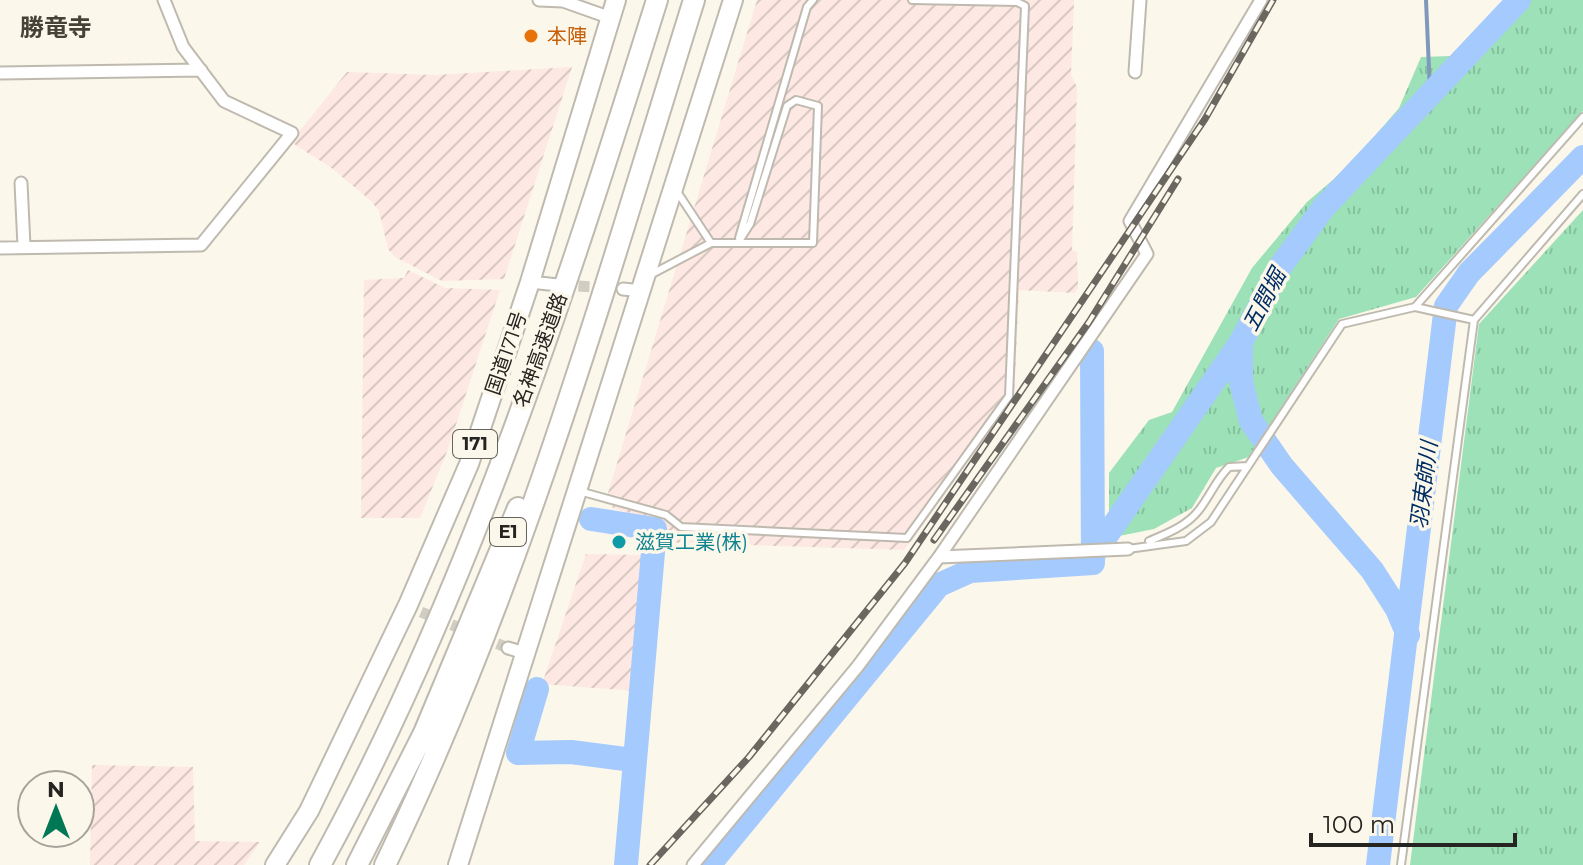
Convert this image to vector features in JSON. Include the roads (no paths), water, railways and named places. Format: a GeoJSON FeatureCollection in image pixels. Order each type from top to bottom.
{"type":"FeatureCollection","features":[{"type":"Feature","properties":{"kind":"highway","name":"名神高速道路"},"geometry":{"type":"LineString","coordinates":[[320,865],[389,729],[493,478],[554,315],[657,0]]}},
{"type":"Feature","properties":{"kind":"highway","name":"名神高速道路"},"geometry":{"type":"LineString","coordinates":[[385,865],[426,780],[501,594],[694,0]]}},
{"type":"Feature","properties":{"kind":"highway"},"geometry":{"type":"LineString","coordinates":[[458,865],[528,654],[733,0]]}},
{"type":"Feature","properties":{"kind":"highway","name":"国道171号"},"geometry":{"type":"LineString","coordinates":[[275,865],[309,811],[414,608],[469,464],[530,282],[614,9]]}},
{"type":"Feature","properties":{"kind":"highway","name":"名神高速道路"},"geometry":{"type":"LineString","coordinates":[[357,865],[424,733],[529,480],[578,358],[635,189]]}},
{"type":"Feature","properties":{"kind":"highway"},"geometry":{"type":"LineString","coordinates":[[468,865],[478,831],[481,796]]}},
{"type":"Feature","properties":{"kind":"street"},"geometry":{"type":"LineString","coordinates":[[0,248],[201,245],[292,133],[224,101],[183,47],[164,0]]}},
{"type":"Feature","properties":{"kind":"street"},"geometry":{"type":"LineString","coordinates":[[539,0],[614,9]]}},
{"type":"Feature","properties":{"kind":"street"},"geometry":{"type":"LineString","coordinates":[[1135,72],[1140,0]]}},
{"type":"Feature","properties":{"kind":"street"},"geometry":{"type":"LineString","coordinates":[[693,865],[858,666],[939,557],[1147,254],[1130,221],[1261,0]]}},
{"type":"Feature","properties":{"kind":"street"},"geometry":{"type":"LineString","coordinates":[[0,73],[201,70]]}},
{"type":"Feature","properties":{"kind":"street"},"geometry":{"type":"LineString","coordinates":[[21,183],[24,246]]}},
{"type":"Feature","properties":{"kind":"street"},"geometry":{"type":"LineString","coordinates":[[530,282],[558,285]]}},
{"type":"Feature","properties":{"kind":"street"},"geometry":{"type":"LineString","coordinates":[[623,289],[644,284]]}},
{"type":"Feature","properties":{"kind":"street"},"geometry":{"type":"LineString","coordinates":[[939,557],[1133,547]]}},
{"type":"Feature","properties":{"kind":"street"},"geometry":{"type":"LineString","coordinates":[[508,648],[528,654]]}},
{"type":"Feature","properties":{"kind":"lane"},"geometry":{"type":"LineString","coordinates":[[739,241],[807,7],[813,0]]}},
{"type":"Feature","properties":{"kind":"lane"},"geometry":{"type":"LineString","coordinates":[[579,491],[666,515],[681,527],[907,538],[1009,396],[1025,6],[1017,2],[912,0]]}},
{"type":"Feature","properties":{"kind":"lane"},"geometry":{"type":"LineString","coordinates":[[644,284],[711,243],[813,243],[820,119],[818,106],[796,100],[787,106],[750,224],[739,241]]}},
{"type":"Feature","properties":{"kind":"lane"},"geometry":{"type":"LineString","coordinates":[[1415,307],[1583,117]]}},
{"type":"Feature","properties":{"kind":"lane"},"geometry":{"type":"LineString","coordinates":[[675,188],[711,243]]}},
{"type":"Feature","properties":{"kind":"lane"},"geometry":{"type":"LineString","coordinates":[[1401,865],[1474,320],[1583,194]]}},
{"type":"Feature","properties":{"kind":"lane"},"geometry":{"type":"LineString","coordinates":[[1133,547],[1186,541],[1202,531],[1342,324],[1415,307],[1474,320]]}},
{"type":"Feature","properties":{"kind":"lane"},"geometry":{"type":"LineString","coordinates":[[1133,547],[1181,526],[1198,511],[1216,480],[1229,467],[1248,466]]}},
{"type":"Feature","properties":{"kind":"waterway"},"geometry":{"type":"LineString","coordinates":[[1426,0],[1430,92]]}},
{"type":"Feature","properties":{"kind":"waterway","name":"五間堀"},"geometry":{"type":"LineString","coordinates":[[1408,635],[1397,609],[1372,570],[1282,466],[1251,421],[1241,382],[1241,342],[1280,267],[1324,207],[1519,0]]}},
{"type":"Feature","properties":{"kind":"waterway","name":"羽束師川"},"geometry":{"type":"LineString","coordinates":[[1378,865],[1446,306],[1469,273],[1583,157]]}},
{"type":"Feature","properties":{"kind":"waterway"},"geometry":{"type":"LineString","coordinates":[[1093,555],[1241,342]]}},
{"type":"Feature","properties":{"kind":"waterway"},"geometry":{"type":"LineString","coordinates":[[709,865],[939,585],[970,571],[1093,563],[1092,351]]}},
{"type":"Feature","properties":{"kind":"waterway"},"geometry":{"type":"LineString","coordinates":[[591,519],[655,529],[626,865]]}},
{"type":"Feature","properties":{"kind":"waterway"},"geometry":{"type":"LineString","coordinates":[[537,689],[518,753],[571,752],[633,760]]}},
{"type":"Feature","properties":{"kind":"tunnel"},"geometry":{"type":"LineString","coordinates":[[562,285],[609,288]]}},
{"type":"Feature","properties":{"kind":"tunnel"},"geometry":{"type":"LineString","coordinates":[[421,612],[508,648]]}},
{"type":"Feature","properties":{"kind":"railway"},"geometry":{"type":"LineString","coordinates":[[650,865],[749,757],[905,563],[1205,119],[1273,0]]}},
{"type":"Feature","properties":{"kind":"railway"},"geometry":{"type":"LineString","coordinates":[[934,540],[1089,322],[1178,179]]}},
{"type":"Feature","properties":{"kind":"place","name":"本陣"},"geometry":{"type":"Point","coordinates":[531,36]}},
{"type":"Feature","properties":{"kind":"place","name":"滋賀工業(株)"},"geometry":{"type":"Point","coordinates":[619,542]}},
{"type":"Feature","properties":{"kind":"district","name":"勝竜寺"},"geometry":{"type":"Point","coordinates":[56,27]}}]}
